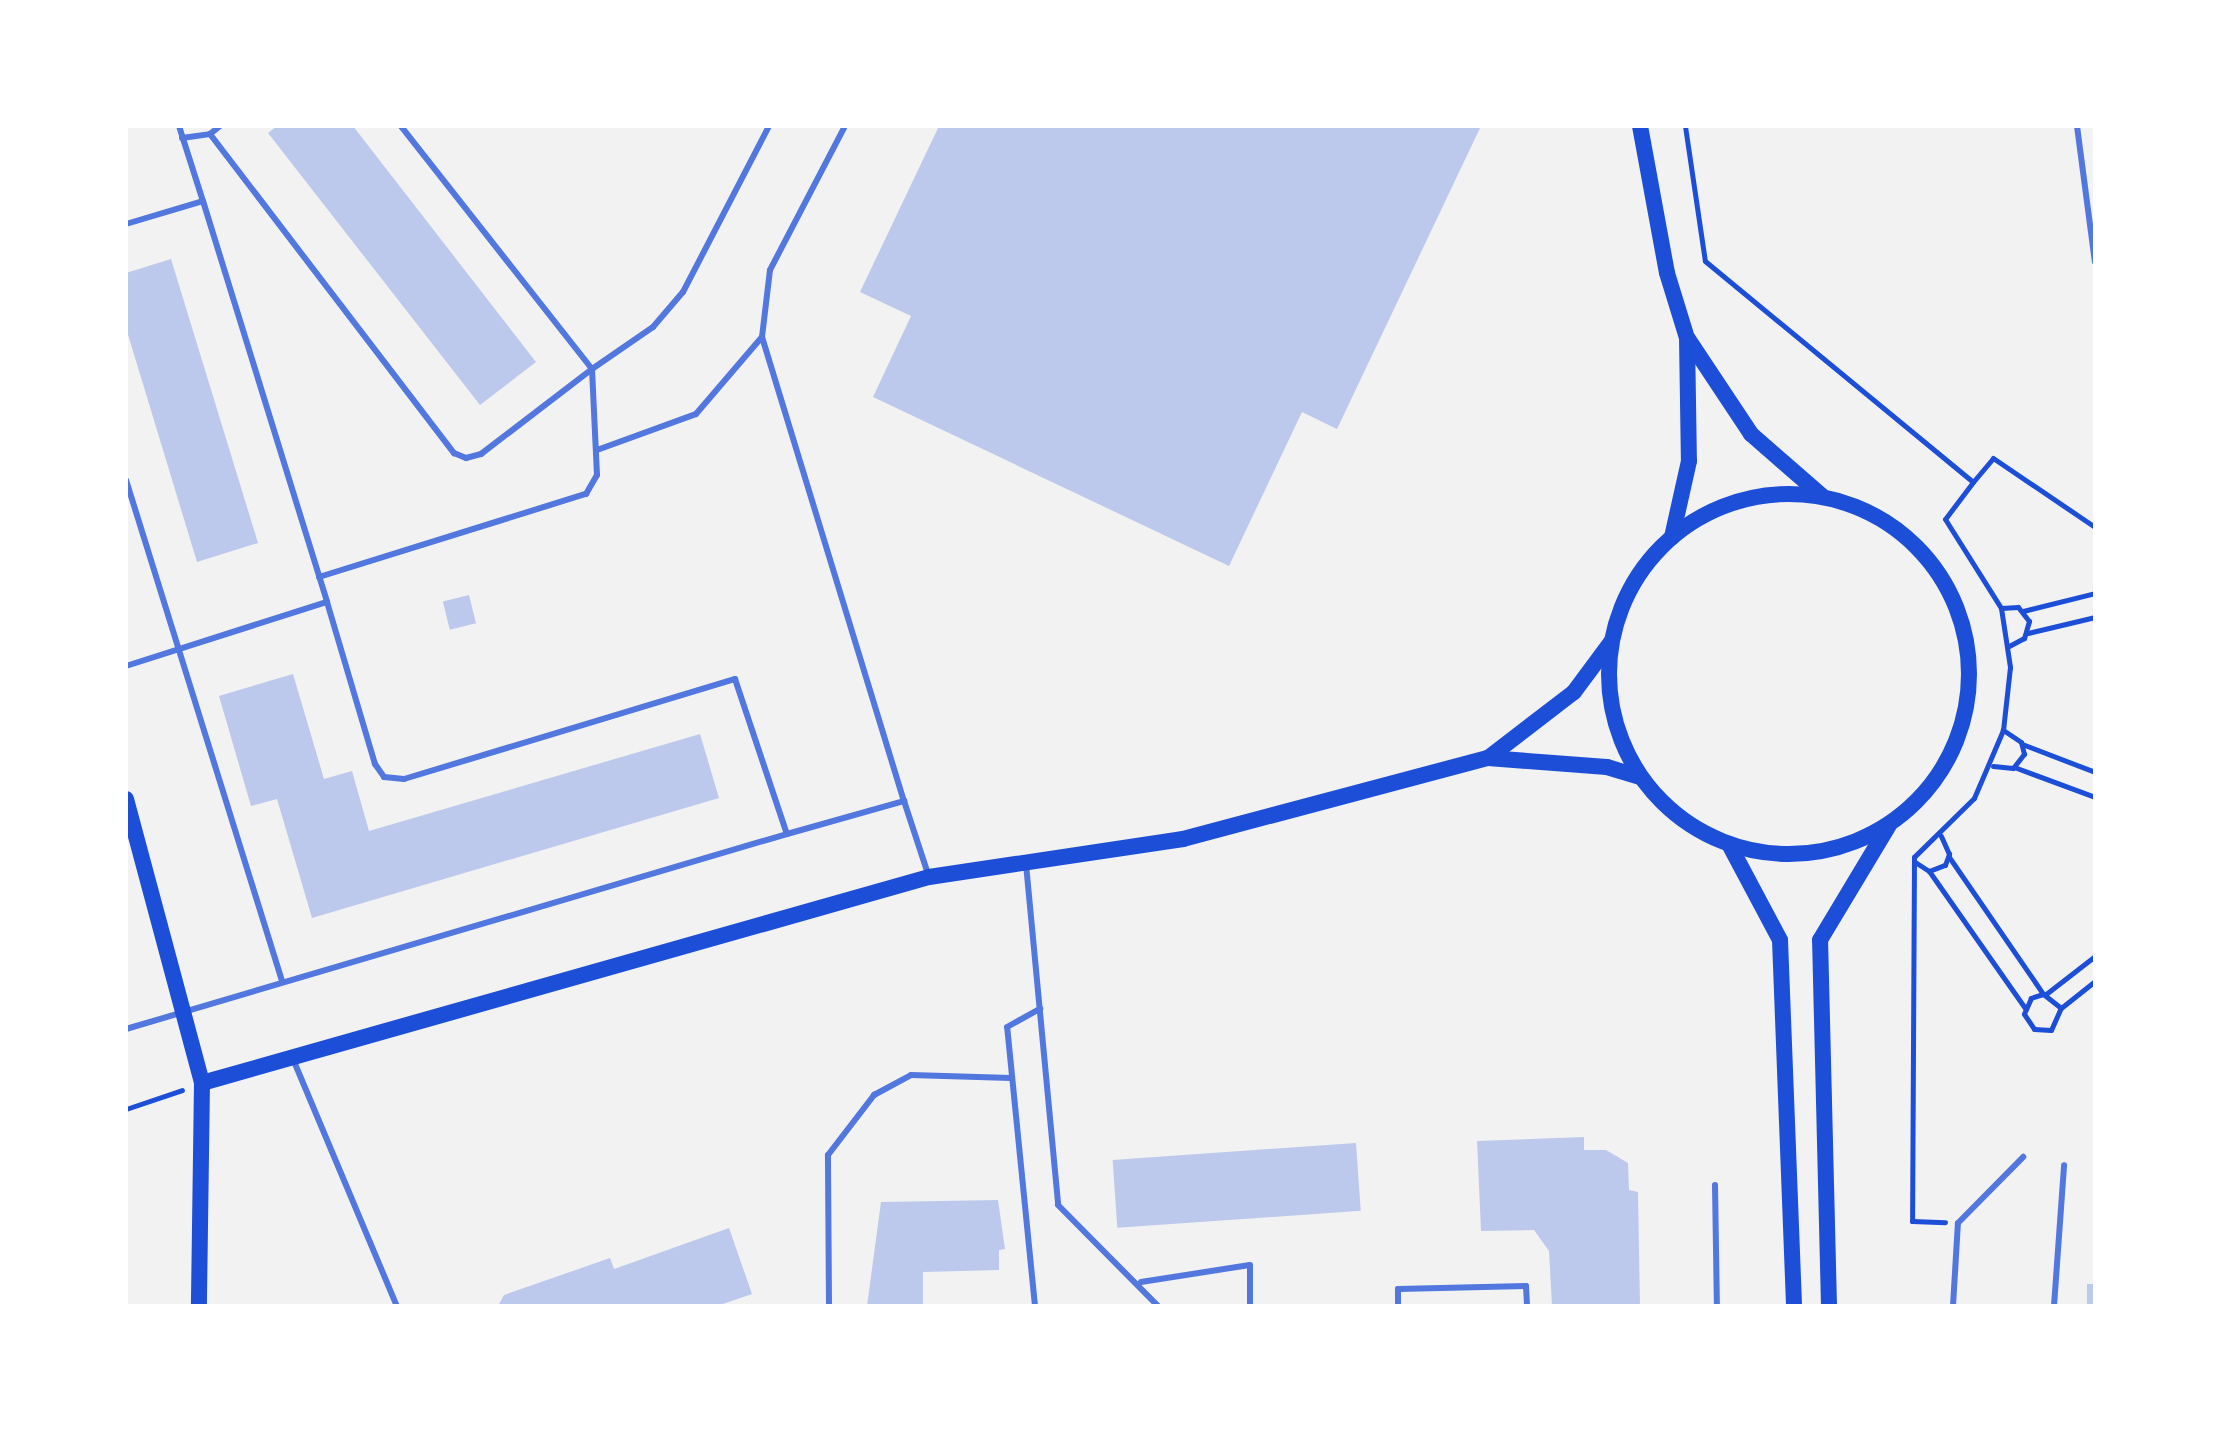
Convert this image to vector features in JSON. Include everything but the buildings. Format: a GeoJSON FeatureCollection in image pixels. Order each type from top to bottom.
{"type":"FeatureCollection","features":[{"type":"Feature","properties":{"kind":"main road"},"geometry":{"type":"LineString","coordinates":[[1640,126],[1667,273],[1687,338],[1689,461],[1672,537]]}},
{"type":"Feature","properties":{"kind":"main road"},"geometry":{"type":"LineString","coordinates":[[1687,338],[1751,434],[1822,496]]}},
{"type":"Feature","properties":{"kind":"main road"},"geometry":{"type":"LineString","coordinates":[[1488,758],[1574,692],[1612,640],[1633,584],[1672,537],[1742,500],[1822,496],[1870,512],[1905,535],[1955,601],[1967,641],[1969,683],[1952,750],[1922,797],[1890,824],[1840,848],[1799,855],[1730,846],[1680,819],[1640,777],[1619,736],[1609,694],[1612,640]]}},
{"type":"Feature","properties":{"kind":"main road"},"geometry":{"type":"LineString","coordinates":[[202,1083],[929,877],[1183,839],[1488,758],[1607,767],[1640,777]]}},
{"type":"Feature","properties":{"kind":"main road"},"geometry":{"type":"LineString","coordinates":[[127,803],[185,1010],[202,1083],[199,1306]]}},
{"type":"Feature","properties":{"kind":"main road"},"geometry":{"type":"LineString","coordinates":[[1829,1306],[1820,940],[1890,824]]}},
{"type":"Feature","properties":{"kind":"main road"},"geometry":{"type":"LineString","coordinates":[[1730,846],[1780,940],[1794,1306]]}},
{"type":"Feature","properties":{"kind":"lane"},"geometry":{"type":"LineString","coordinates":[[179,126],[384,777],[404,779],[735,679],[787,834]]}},
{"type":"Feature","properties":{"kind":"lane"},"geometry":{"type":"LineString","coordinates":[[182,138],[210,134],[220,126]]}},
{"type":"Feature","properties":{"kind":"lane"},"geometry":{"type":"LineString","coordinates":[[319,577],[586,494],[597,475],[592,369],[401,126]]}},
{"type":"Feature","properties":{"kind":"lane"},"geometry":{"type":"LineString","coordinates":[[210,134],[454,453],[481,454],[592,369],[653,327],[683,292],[769,126]]}},
{"type":"Feature","properties":{"kind":"lane"},"geometry":{"type":"LineString","coordinates":[[845,126],[770,270],[762,337],[929,877]]}},
{"type":"Feature","properties":{"kind":"lane"},"geometry":{"type":"LineString","coordinates":[[2077,126],[2095,262]]}},
{"type":"Feature","properties":{"kind":"lane"},"geometry":{"type":"LineString","coordinates":[[126,224],[203,201]]}},
{"type":"Feature","properties":{"kind":"lane"},"geometry":{"type":"LineString","coordinates":[[597,450],[696,414],[762,337]]}},
{"type":"Feature","properties":{"kind":"lane"},"geometry":{"type":"LineString","coordinates":[[126,480],[282,981]]}},
{"type":"Feature","properties":{"kind":"lane"},"geometry":{"type":"LineString","coordinates":[[126,666],[327,602]]}},
{"type":"Feature","properties":{"kind":"lane"},"geometry":{"type":"LineString","coordinates":[[126,1029],[904,801]]}},
{"type":"Feature","properties":{"kind":"lane"},"geometry":{"type":"LineString","coordinates":[[1026,864],[1058,1205],[1141,1282],[1158,1306]]}},
{"type":"Feature","properties":{"kind":"lane"},"geometry":{"type":"LineString","coordinates":[[1035,1306],[1007,1027],[1040,1009]]}},
{"type":"Feature","properties":{"kind":"lane"},"geometry":{"type":"LineString","coordinates":[[292,1056],[397,1306]]}},
{"type":"Feature","properties":{"kind":"lane"},"geometry":{"type":"LineString","coordinates":[[829,1306],[828,1155],[874,1095],[911,1075],[1011,1078]]}},
{"type":"Feature","properties":{"kind":"lane"},"geometry":{"type":"LineString","coordinates":[[1953,1306],[1958,1223],[2023,1157]]}},
{"type":"Feature","properties":{"kind":"lane"},"geometry":{"type":"LineString","coordinates":[[2054,1306],[2064,1165]]}},
{"type":"Feature","properties":{"kind":"lane"},"geometry":{"type":"LineString","coordinates":[[1715,1185],[1717,1306]]}},
{"type":"Feature","properties":{"kind":"lane"},"geometry":{"type":"LineString","coordinates":[[1141,1282],[1250,1265],[1250,1306]]}},
{"type":"Feature","properties":{"kind":"lane"},"geometry":{"type":"LineString","coordinates":[[1398,1306],[1398,1289],[1526,1286],[1527,1306]]}},
{"type":"Feature","properties":{"kind":"path"},"geometry":{"type":"LineString","coordinates":[[1685,126],[1705,261],[1973,482]]}},
{"type":"Feature","properties":{"kind":"path"},"geometry":{"type":"LineString","coordinates":[[1958,1223],[1912,1221],[1914,861],[1941,836],[1993,766],[2003,730],[2009,646],[2001,608],[1945,519],[1993,458],[2095,527]]}},
{"type":"Feature","properties":{"kind":"path"},"geometry":{"type":"LineString","coordinates":[[2001,608],[2023,611],[2095,593]]}},
{"type":"Feature","properties":{"kind":"path"},"geometry":{"type":"LineString","coordinates":[[2023,611],[2028,633]]}},
{"type":"Feature","properties":{"kind":"path"},"geometry":{"type":"LineString","coordinates":[[2009,646],[2028,633],[2095,617]]}},
{"type":"Feature","properties":{"kind":"path"},"geometry":{"type":"LineString","coordinates":[[2003,730],[2022,744],[2095,772]]}},
{"type":"Feature","properties":{"kind":"path"},"geometry":{"type":"LineString","coordinates":[[2014,767],[2022,744]]}},
{"type":"Feature","properties":{"kind":"path"},"geometry":{"type":"LineString","coordinates":[[1993,766],[2014,767],[2095,797]]}},
{"type":"Feature","properties":{"kind":"path"},"geometry":{"type":"LineString","coordinates":[[1941,836],[1949,857],[2044,994],[2061,1008]]}},
{"type":"Feature","properties":{"kind":"path"},"geometry":{"type":"LineString","coordinates":[[1929,871],[1949,857]]}},
{"type":"Feature","properties":{"kind":"path"},"geometry":{"type":"LineString","coordinates":[[1914,861],[1929,871],[2025,1008],[2029,1025],[2045,1031],[2057,1026],[2061,1008],[2095,981]]}},
{"type":"Feature","properties":{"kind":"path"},"geometry":{"type":"LineString","coordinates":[[2095,921],[2095,930]]}},
{"type":"Feature","properties":{"kind":"path"},"geometry":{"type":"LineString","coordinates":[[2025,1008],[2095,956]]}},
{"type":"Feature","properties":{"kind":"path"},"geometry":{"type":"LineString","coordinates":[[126,1109],[202,1083]]}}]}
